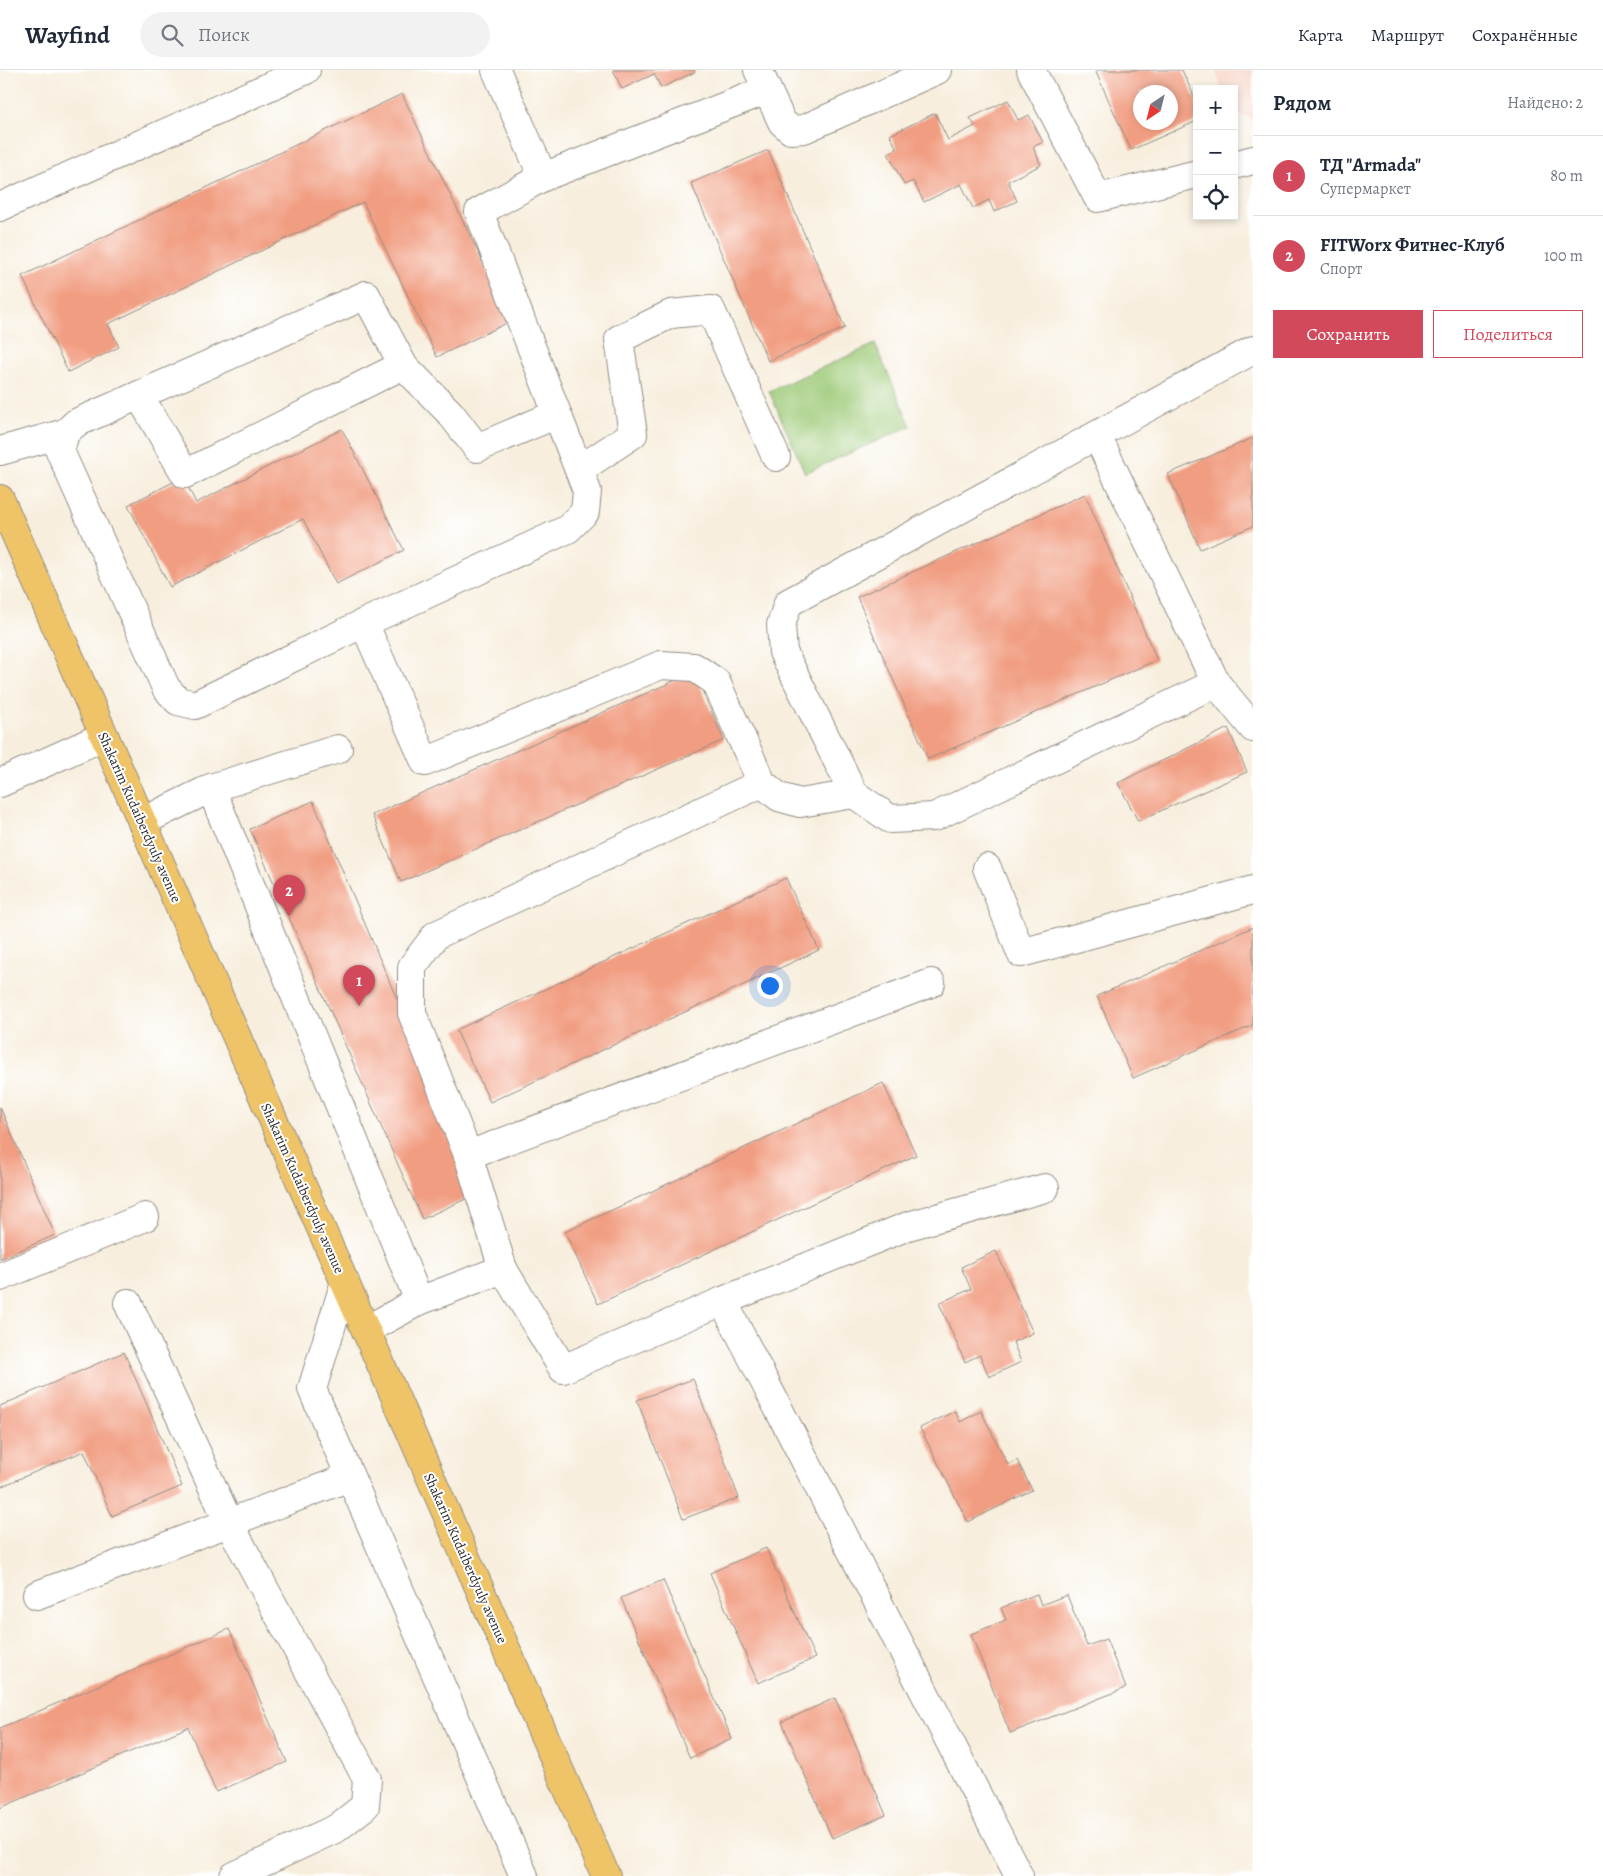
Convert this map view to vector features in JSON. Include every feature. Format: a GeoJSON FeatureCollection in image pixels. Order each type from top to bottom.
{"type":"FeatureCollection","features":[{"type":"Feature","properties":{"kind":"main road","name":"Shakarim Kudaiberdyuly avenue"},"geometry":{"type":"LineString","coordinates":[[0,499],[606,1876]]}},
{"type":"Feature","properties":{"kind":"street"},"geometry":{"type":"LineString","coordinates":[[0,208],[306,70]]}},
{"type":"Feature","properties":{"kind":"street"},"geometry":{"type":"LineString","coordinates":[[496,70],[543,177]]}},
{"type":"Feature","properties":{"kind":"street"},"geometry":{"type":"LineString","coordinates":[[557,414],[477,448],[451,414],[404,365],[366,295],[76,423],[65,434],[60,451],[166,688],[178,700],[195,705],[364,623],[568,529],[585,512],[588,491],[479,212],[543,177],[762,80],[782,122],[791,130],[804,129],[936,70]]}},
{"type":"Feature","properties":{"kind":"street"},"geometry":{"type":"LineString","coordinates":[[1031,70],[1098,198],[1193,175]]}},
{"type":"Feature","properties":{"kind":"street"},"geometry":{"type":"LineString","coordinates":[[1238,164],[1253,160]]}},
{"type":"Feature","properties":{"kind":"street"},"geometry":{"type":"LineString","coordinates":[[579,470],[632,434],[619,339],[671,314],[711,310],[776,457]]}},
{"type":"Feature","properties":{"kind":"street"},"geometry":{"type":"LineString","coordinates":[[1216,683],[934,817],[890,819],[854,794],[783,652],[781,625],[788,603],[1253,350]]}},
{"type":"Feature","properties":{"kind":"street"},"geometry":{"type":"LineString","coordinates":[[139,395],[186,474],[404,365]]}},
{"type":"Feature","properties":{"kind":"street"},"geometry":{"type":"LineString","coordinates":[[0,451],[65,434]]}},
{"type":"Feature","properties":{"kind":"street"},"geometry":{"type":"LineString","coordinates":[[1097,436],[1216,683],[1253,728]]}},
{"type":"Feature","properties":{"kind":"street"},"geometry":{"type":"LineString","coordinates":[[364,623],[425,762],[662,665],[694,667],[716,682],[762,783],[778,797],[800,803],[854,794]]}},
{"type":"Feature","properties":{"kind":"street"},"geometry":{"type":"LineString","coordinates":[[0,783],[104,736]]}},
{"type":"Feature","properties":{"kind":"street"},"geometry":{"type":"LineString","coordinates":[[142,822],[211,788],[338,749]]}},
{"type":"Feature","properties":{"kind":"street"},"geometry":{"type":"LineString","coordinates":[[762,783],[436,935],[412,967],[412,1014],[468,1155],[503,1269],[563,1369],[723,1301],[908,1226],[1045,1188]]}},
{"type":"Feature","properties":{"kind":"street"},"geometry":{"type":"LineString","coordinates":[[211,788],[419,1301]]}},
{"type":"Feature","properties":{"kind":"street"},"geometry":{"type":"LineString","coordinates":[[987,868],[1021,953],[1253,890]]}},
{"type":"Feature","properties":{"kind":"street"},"geometry":{"type":"LineString","coordinates":[[468,1155],[931,983]]}},
{"type":"Feature","properties":{"kind":"street"},"geometry":{"type":"LineString","coordinates":[[0,1277],[145,1217]]}},
{"type":"Feature","properties":{"kind":"street"},"geometry":{"type":"LineString","coordinates":[[366,1330],[419,1301],[503,1269]]}},
{"type":"Feature","properties":{"kind":"street"},"geometry":{"type":"LineString","coordinates":[[345,1282],[312,1389],[524,1876]]}},
{"type":"Feature","properties":{"kind":"street"},"geometry":{"type":"LineString","coordinates":[[723,1301],[1020,1876]]}},
{"type":"Feature","properties":{"kind":"street"},"geometry":{"type":"LineString","coordinates":[[128,1303],[229,1522],[367,1779],[365,1806],[337,1828],[234,1876]]}},
{"type":"Feature","properties":{"kind":"street"},"geometry":{"type":"LineString","coordinates":[[37,1595],[350,1477]]}},
{"type":"Feature","properties":{"kind":"shaded area"},"geometry":{"type":"Polygon","coordinates":[[[1215,70],[1253,70],[1253,119],[1238,114],[1238,85],[1221,85],[1215,70]]]}},
{"type":"Feature","properties":{"kind":"green space"},"geometry":{"type":"Polygon","coordinates":[[[875,344],[911,426],[805,473],[769,391],[875,344]]]}},
{"type":"Feature","properties":{"kind":"building"},"geometry":{"type":"Polygon","coordinates":[[[613,70],[694,70],[695,72],[661,88],[654,74],[622,89],[613,70]]]}},
{"type":"Feature","properties":{"kind":"building"},"geometry":{"type":"Polygon","coordinates":[[[1095,70],[1182,70],[1193,94],[1193,123],[1178,129],[1178,85],[1133,85],[1133,130],[1177,130],[1131,150],[1095,70]]]}},
{"type":"Feature","properties":{"kind":"building"},"geometry":{"type":"Polygon","coordinates":[[[402,94],[511,321],[437,357],[363,202],[108,324],[119,347],[68,372],[22,276],[402,94]]]}},
{"type":"Feature","properties":{"kind":"building"},"geometry":{"type":"Polygon","coordinates":[[[1008,100],[1018,120],[1029,115],[1043,142],[1033,147],[1041,165],[1008,181],[1017,201],[994,212],[989,200],[973,208],[961,184],[924,202],[913,181],[904,185],[888,153],[897,149],[890,135],[935,113],[948,140],[975,126],[970,118],[1008,100]]]}},
{"type":"Feature","properties":{"kind":"building"},"geometry":{"type":"Polygon","coordinates":[[[768,150],[845,328],[768,361],[691,183],[768,150]]]}},
{"type":"Feature","properties":{"kind":"building"},"geometry":{"type":"Polygon","coordinates":[[[342,429],[404,550],[336,584],[303,519],[170,587],[128,505],[183,477],[196,503],[342,429]]]}},
{"type":"Feature","properties":{"kind":"building"},"geometry":{"type":"Polygon","coordinates":[[[1253,438],[1253,526],[1200,549],[1168,474],[1253,438]]]}},
{"type":"Feature","properties":{"kind":"building"},"geometry":{"type":"Polygon","coordinates":[[[1085,494],[1157,660],[928,759],[857,597],[1085,494]]]}},
{"type":"Feature","properties":{"kind":"building"},"geometry":{"type":"Polygon","coordinates":[[[694,672],[724,740],[401,882],[372,815],[694,672]]]}},
{"type":"Feature","properties":{"kind":"building"},"geometry":{"type":"Polygon","coordinates":[[[1228,728],[1247,772],[1138,821],[1118,783],[1228,728]]]}},
{"type":"Feature","properties":{"kind":"building"},"geometry":{"type":"Polygon","coordinates":[[[313,801],[479,1193],[422,1219],[250,829],[313,801]]]}},
{"type":"Feature","properties":{"kind":"building"},"geometry":{"type":"Polygon","coordinates":[[[786,878],[819,950],[490,1102],[456,1030],[786,878]]]}},
{"type":"Feature","properties":{"kind":"building"},"geometry":{"type":"Polygon","coordinates":[[[1253,927],[1253,1025],[1133,1078],[1097,996],[1253,927]]]}},
{"type":"Feature","properties":{"kind":"building"},"geometry":{"type":"Polygon","coordinates":[[[883,1083],[916,1155],[598,1304],[565,1232],[883,1083]]]}},
{"type":"Feature","properties":{"kind":"building"},"geometry":{"type":"Polygon","coordinates":[[[0,1107],[55,1235],[0,1259],[0,1107]]]}},
{"type":"Feature","properties":{"kind":"building"},"geometry":{"type":"Polygon","coordinates":[[[996,1251],[1033,1333],[1013,1342],[1021,1362],[989,1377],[980,1355],[965,1362],[939,1303],[971,1289],[961,1267],[996,1251]]]}},
{"type":"Feature","properties":{"kind":"building"},"geometry":{"type":"Polygon","coordinates":[[[124,1352],[182,1486],[112,1516],[84,1451],[0,1487],[0,1406],[124,1352]]]}},
{"type":"Feature","properties":{"kind":"building"},"geometry":{"type":"Polygon","coordinates":[[[693,1379],[739,1498],[683,1519],[637,1400],[693,1379]]]}},
{"type":"Feature","properties":{"kind":"building"},"geometry":{"type":"Polygon","coordinates":[[[955,1411],[960,1422],[981,1411],[1008,1465],[1017,1460],[1032,1490],[968,1522],[920,1428],[955,1411]]]}},
{"type":"Feature","properties":{"kind":"building"},"geometry":{"type":"Polygon","coordinates":[[[766,1548],[815,1658],[758,1683],[710,1573],[766,1548]]]}},
{"type":"Feature","properties":{"kind":"building"},"geometry":{"type":"Polygon","coordinates":[[[663,1580],[732,1739],[690,1758],[621,1598],[663,1580]]]}},
{"type":"Feature","properties":{"kind":"building"},"geometry":{"type":"Polygon","coordinates":[[[1037,1594],[1041,1605],[1067,1595],[1087,1646],[1106,1639],[1126,1688],[1010,1733],[971,1634],[1006,1620],[1001,1608],[1037,1594]]]}},
{"type":"Feature","properties":{"kind":"building"},"geometry":{"type":"Polygon","coordinates":[[[229,1629],[287,1762],[216,1792],[188,1727],[0,1808],[0,1728],[229,1629]]]}},
{"type":"Feature","properties":{"kind":"building"},"geometry":{"type":"Polygon","coordinates":[[[835,1698],[886,1815],[832,1838],[782,1722],[835,1698]]]}},
{"type":"Feature","properties":{"kind":"place","name":"FITWorx Фитнес-Клуб"},"geometry":{"type":"Point","coordinates":[289,916]}},
{"type":"Feature","properties":{"kind":"place","name":"ТД \"Armada\""},"geometry":{"type":"Point","coordinates":[359,1006]}}]}
